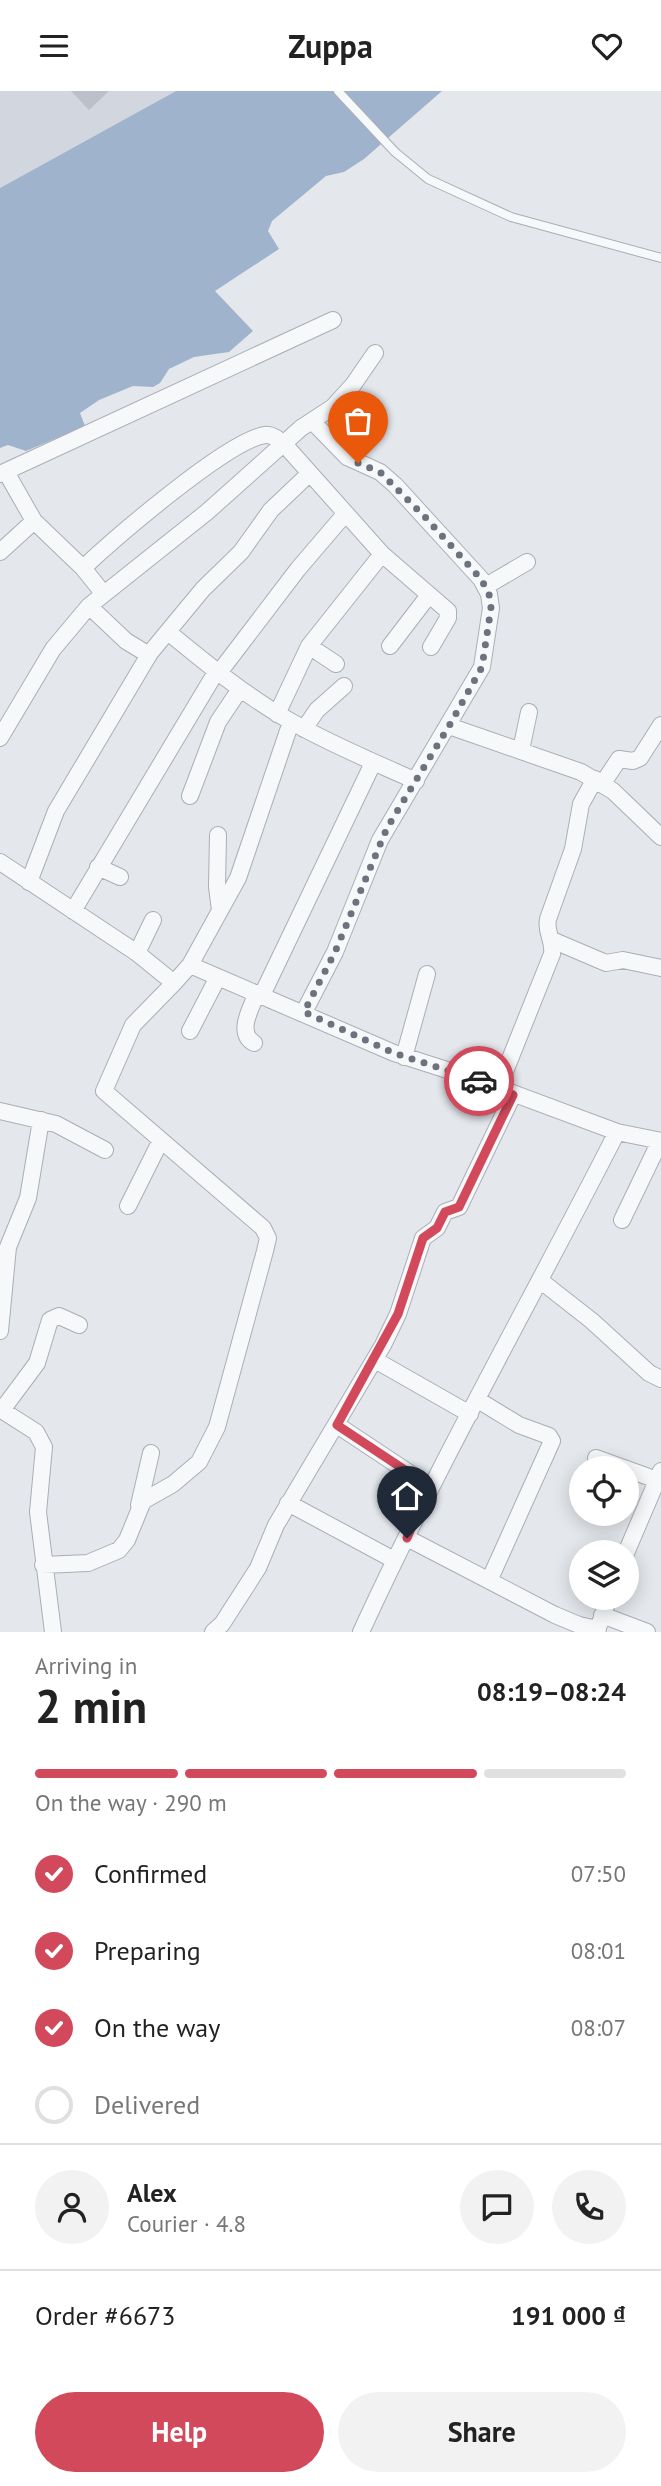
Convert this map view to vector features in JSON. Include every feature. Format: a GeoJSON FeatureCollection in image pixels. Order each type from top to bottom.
{"type":"FeatureCollection","features":[{"type":"Feature","properties":{"kind":"street"},"geometry":{"type":"LineString","coordinates":[[103,593],[83,568],[34,521],[3,473],[334,320]]}},
{"type":"Feature","properties":{"kind":"street"},"geometry":{"type":"LineString","coordinates":[[0,738],[53,649],[89,606],[342,398],[375,353]]}},
{"type":"Feature","properties":{"kind":"street"},"geometry":{"type":"LineString","coordinates":[[304,1012],[335,952],[380,840],[449,726],[484,661],[491,608],[486,586],[395,485],[380,472],[347,457],[312,421]]}},
{"type":"Feature","properties":{"kind":"street"},"geometry":{"type":"LineString","coordinates":[[83,568],[130,526],[216,461],[263,435],[271,435],[284,444],[382,554],[449,614],[431,647]]}},
{"type":"Feature","properties":{"kind":"street"},"geometry":{"type":"LineString","coordinates":[[29,883],[56,811],[149,655],[241,552],[271,510],[309,474]]}},
{"type":"Feature","properties":{"kind":"street"},"geometry":{"type":"LineString","coordinates":[[73,911],[217,673],[298,569],[345,514]]}},
{"type":"Feature","properties":{"kind":"street"},"geometry":{"type":"LineString","coordinates":[[0,552],[34,521]]}},
{"type":"Feature","properties":{"kind":"street"},"geometry":{"type":"LineString","coordinates":[[139,1506],[184,1477],[207,1451],[217,1427],[268,1238],[263,1228],[109,1098],[103,1088],[133,1025],[190,965],[238,878],[291,721],[309,646],[382,554]]}},
{"type":"Feature","properties":{"kind":"street"},"geometry":{"type":"LineString","coordinates":[[486,586],[527,562]]}},
{"type":"Feature","properties":{"kind":"street"},"geometry":{"type":"LineString","coordinates":[[390,646],[429,595]]}},
{"type":"Feature","properties":{"kind":"street"},"geometry":{"type":"LineString","coordinates":[[89,606],[126,641],[149,655]]}},
{"type":"Feature","properties":{"kind":"street"},"geometry":{"type":"LineString","coordinates":[[168,632],[217,673],[291,721],[373,763],[416,781]]}},
{"type":"Feature","properties":{"kind":"street"},"geometry":{"type":"LineString","coordinates":[[309,646],[336,664]]}},
{"type":"Feature","properties":{"kind":"street"},"geometry":{"type":"LineString","coordinates":[[291,721],[317,710],[344,686]]}},
{"type":"Feature","properties":{"kind":"street"},"geometry":{"type":"LineString","coordinates":[[190,796],[218,722],[240,689]]}},
{"type":"Feature","properties":{"kind":"street"},"geometry":{"type":"LineString","coordinates":[[521,750],[529,712]]}},
{"type":"Feature","properties":{"kind":"street"},"geometry":{"type":"LineString","coordinates":[[213,1632],[222,1624],[258,1567],[288,1503],[374,1360],[398,1314],[423,1238],[437,1228],[445,1212],[459,1207],[506,1092],[552,954],[552,940],[546,927],[576,839],[582,803],[619,759],[633,761],[640,758],[661,725]]}},
{"type":"Feature","properties":{"kind":"street"},"geometry":{"type":"LineString","coordinates":[[449,726],[570,767],[599,781],[661,837]]}},
{"type":"Feature","properties":{"kind":"street"},"geometry":{"type":"LineString","coordinates":[[254,1044],[247,1038],[244,1025],[373,763]]}},
{"type":"Feature","properties":{"kind":"street"},"geometry":{"type":"LineString","coordinates":[[218,835],[216,873],[220,910]]}},
{"type":"Feature","properties":{"kind":"street"},"geometry":{"type":"LineString","coordinates":[[0,862],[137,953],[173,983]]}},
{"type":"Feature","properties":{"kind":"street"},"geometry":{"type":"LineString","coordinates":[[98,867],[120,877]]}},
{"type":"Feature","properties":{"kind":"street"},"geometry":{"type":"LineString","coordinates":[[137,953],[153,920]]}},
{"type":"Feature","properties":{"kind":"street"},"geometry":{"type":"LineString","coordinates":[[552,940],[600,962],[623,960],[661,968]]}},
{"type":"Feature","properties":{"kind":"street"},"geometry":{"type":"LineString","coordinates":[[190,965],[404,1056],[617,1132],[660,1141],[622,1220]]}},
{"type":"Feature","properties":{"kind":"street"},"geometry":{"type":"LineString","coordinates":[[404,1056],[427,974]]}},
{"type":"Feature","properties":{"kind":"street"},"geometry":{"type":"LineString","coordinates":[[190,1031],[219,977]]}},
{"type":"Feature","properties":{"kind":"street"},"geometry":{"type":"LineString","coordinates":[[0,1111],[41,1120],[66,1129],[105,1150]]}},
{"type":"Feature","properties":{"kind":"street"},"geometry":{"type":"LineString","coordinates":[[0,1331],[8,1247],[28,1198],[41,1120]]}},
{"type":"Feature","properties":{"kind":"street"},"geometry":{"type":"LineString","coordinates":[[360,1632],[407,1538],[429,1486],[541,1281],[617,1132]]}},
{"type":"Feature","properties":{"kind":"street"},"geometry":{"type":"LineString","coordinates":[[128,1206],[160,1142]]}},
{"type":"Feature","properties":{"kind":"street"},"geometry":{"type":"LineString","coordinates":[[541,1281],[592,1321],[649,1373],[661,1379]]}},
{"type":"Feature","properties":{"kind":"street"},"geometry":{"type":"LineString","coordinates":[[53,1632],[38,1512],[43,1461],[42,1441],[36,1431],[1,1409],[37,1363],[52,1318],[64,1317],[79,1325]]}},
{"type":"Feature","properties":{"kind":"street"},"geometry":{"type":"LineString","coordinates":[[374,1360],[474,1407],[549,1436],[552,1441],[489,1581]]}},
{"type":"Feature","properties":{"kind":"street"},"geometry":{"type":"LineString","coordinates":[[337,1425],[429,1486]]}},
{"type":"Feature","properties":{"kind":"street"},"geometry":{"type":"LineString","coordinates":[[43,1565],[88,1563],[119,1549],[127,1540],[139,1506],[151,1453]]}},
{"type":"Feature","properties":{"kind":"street"},"geometry":{"type":"LineString","coordinates":[[632,1540],[659,1476],[639,1470]]}},
{"type":"Feature","properties":{"kind":"street"},"geometry":{"type":"LineString","coordinates":[[288,1503],[394,1560]]}},
{"type":"Feature","properties":{"kind":"street"},"geometry":{"type":"LineString","coordinates":[[407,1538],[579,1625],[647,1632]]}},
{"type":"Feature","properties":{"kind":"lane"},"geometry":{"type":"LineString","coordinates":[[338,91],[396,152],[428,179],[512,217],[661,258]]}},
{"type":"Feature","properties":{"kind":"shaded area"},"geometry":{"type":"Polygon","coordinates":[[[0,91],[176,91],[0,188],[0,91]]]}},
{"type":"Feature","properties":{"kind":"water"},"geometry":{"type":"Polygon","coordinates":[[[176,91],[442,91],[364,159],[344,172],[326,176],[272,221],[268,231],[279,249],[215,291],[253,331],[229,352],[194,357],[169,369],[160,383],[153,387],[133,386],[99,400],[80,413],[85,426],[26,451],[8,445],[0,448],[0,188],[176,91]]]}},
{"type":"Feature","properties":{"kind":"building"},"geometry":{"type":"Polygon","coordinates":[[[71,91],[109,91],[89,110],[71,91]]]}},
{"type":"Feature","properties":{"kind":"way so far"},"geometry":{"type":"LineString","coordinates":[[358,463],[380,472],[426,518],[481,579],[489,594],[491,608],[482,667],[380,840],[335,952],[304,1012],[394,1053],[479,1081]]}},
{"type":"Feature","properties":{"kind":"route"},"geometry":{"type":"LineString","coordinates":[[407,1538],[429,1486],[337,1425],[398,1314],[423,1238],[437,1228],[445,1212],[459,1207],[482,1165],[513,1095],[479,1081]]}}]}
